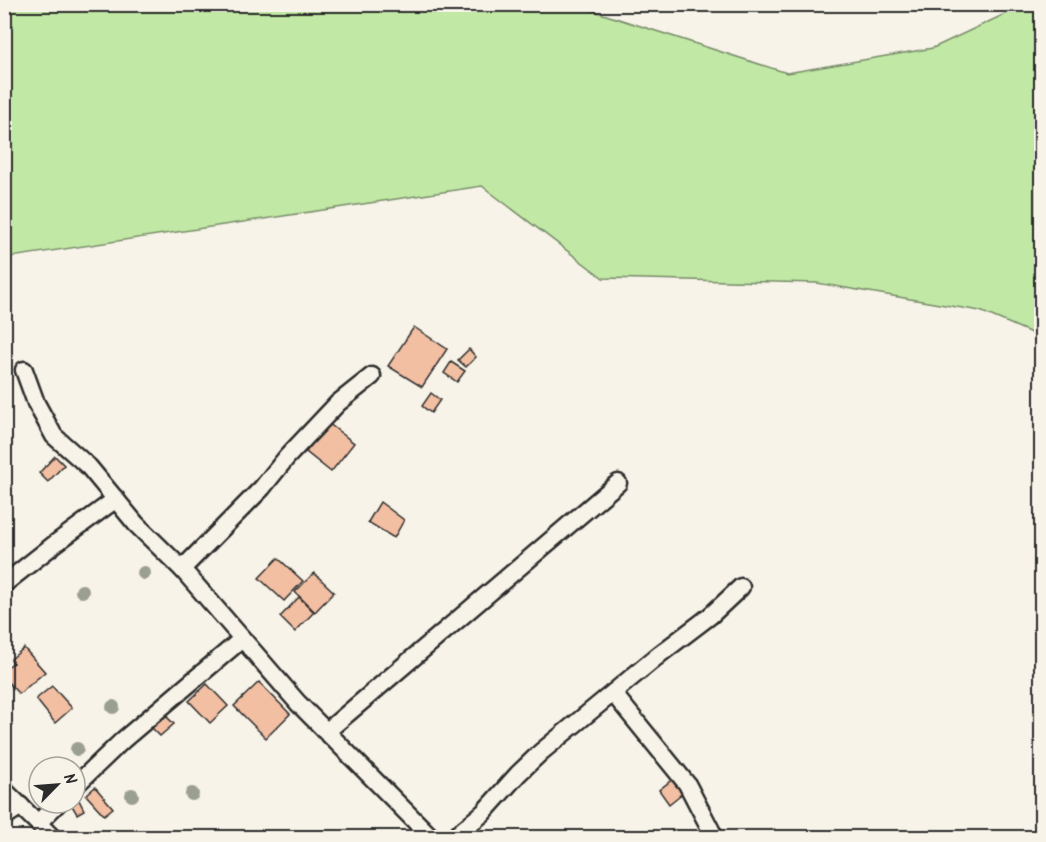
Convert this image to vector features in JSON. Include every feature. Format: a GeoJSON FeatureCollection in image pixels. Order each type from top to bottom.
{"type":"FeatureCollection","features":[{"type":"Feature","properties":{"kind":"street"},"geometry":{"type":"LineString","coordinates":[[24,370],[36,403],[54,436],[89,467],[136,524],[183,569],[298,703],[432,837]]}},
{"type":"Feature","properties":{"kind":"street"},"geometry":{"type":"LineString","coordinates":[[183,569],[262,488],[287,457],[338,403],[372,376]]}},
{"type":"Feature","properties":{"kind":"street"},"geometry":{"type":"LineString","coordinates":[[326,732],[618,483]]}},
{"type":"Feature","properties":{"kind":"street"},"geometry":{"type":"LineString","coordinates":[[4,584],[116,500]]}},
{"type":"Feature","properties":{"kind":"street"},"geometry":{"type":"LineString","coordinates":[[453,837],[483,813],[541,752],[710,616],[741,587]]}},
{"type":"Feature","properties":{"kind":"street"},"geometry":{"type":"LineString","coordinates":[[87,775],[140,724],[242,639]]}},
{"type":"Feature","properties":{"kind":"street"},"geometry":{"type":"LineString","coordinates":[[613,693],[687,784],[715,837]]}},
{"type":"Feature","properties":{"kind":"street"},"geometry":{"type":"LineString","coordinates":[[4,790],[53,837]]}},
{"type":"Feature","properties":{"kind":"street"},"geometry":{"type":"LineString","coordinates":[[4,817],[21,807]]}},
{"type":"Feature","properties":{"kind":"street"},"geometry":{"type":"LineString","coordinates":[[38,823],[46,815]]}},
{"type":"Feature","properties":{"kind":"green space"},"geometry":{"type":"Polygon","coordinates":[[[5,4],[575,5],[787,73],[933,48],[1024,5],[1041,5],[1041,337],[980,311],[817,283],[603,278],[482,186],[5,258],[5,4]]]}},
{"type":"Feature","properties":{"kind":"building"},"geometry":{"type":"Polygon","coordinates":[[[414,327],[447,349],[422,387],[388,366],[414,327]]]}},
{"type":"Feature","properties":{"kind":"building"},"geometry":{"type":"Polygon","coordinates":[[[469,349],[476,357],[466,367],[458,360],[469,349]]]}},
{"type":"Feature","properties":{"kind":"building"},"geometry":{"type":"Polygon","coordinates":[[[451,362],[465,371],[457,382],[444,373],[451,362]]]}},
{"type":"Feature","properties":{"kind":"building"},"geometry":{"type":"Polygon","coordinates":[[[431,393],[440,400],[431,413],[422,406],[431,393]]]}},
{"type":"Feature","properties":{"kind":"building"},"geometry":{"type":"Polygon","coordinates":[[[328,423],[354,443],[331,472],[306,452],[312,444],[309,443],[328,423]]]}},
{"type":"Feature","properties":{"kind":"building"},"geometry":{"type":"Polygon","coordinates":[[[55,456],[64,465],[48,482],[39,473],[55,456]]]}},
{"type":"Feature","properties":{"kind":"building"},"geometry":{"type":"Polygon","coordinates":[[[380,502],[404,520],[394,538],[368,522],[380,502]]]}},
{"type":"Feature","properties":{"kind":"building"},"geometry":{"type":"Polygon","coordinates":[[[278,558],[303,581],[284,601],[259,578],[278,558]]]}},
{"type":"Feature","properties":{"kind":"building"},"geometry":{"type":"Polygon","coordinates":[[[314,573],[334,592],[315,612],[295,592],[314,573]]]}},
{"type":"Feature","properties":{"kind":"building"},"geometry":{"type":"Polygon","coordinates":[[[299,597],[314,612],[295,632],[280,617],[299,597]]]}},
{"type":"Feature","properties":{"kind":"building"},"geometry":{"type":"Polygon","coordinates":[[[24,648],[45,672],[19,694],[4,678],[4,669],[13,663],[11,659],[24,648]]]}},
{"type":"Feature","properties":{"kind":"building"},"geometry":{"type":"Polygon","coordinates":[[[259,682],[290,714],[266,738],[234,706],[259,682]]]}},
{"type":"Feature","properties":{"kind":"building"},"geometry":{"type":"Polygon","coordinates":[[[207,684],[228,706],[210,723],[189,701],[207,684]]]}},
{"type":"Feature","properties":{"kind":"building"},"geometry":{"type":"Polygon","coordinates":[[[52,686],[72,708],[55,723],[36,699],[52,686]]]}},
{"type":"Feature","properties":{"kind":"building"},"geometry":{"type":"Polygon","coordinates":[[[164,714],[174,724],[160,736],[151,727],[164,714]]]}},
{"type":"Feature","properties":{"kind":"building"},"geometry":{"type":"Polygon","coordinates":[[[683,771],[694,784],[669,804],[659,790],[683,771]]]}},
{"type":"Feature","properties":{"kind":"building"},"geometry":{"type":"Polygon","coordinates":[[[95,787],[113,808],[104,815],[87,794],[95,787]]]}}]}
